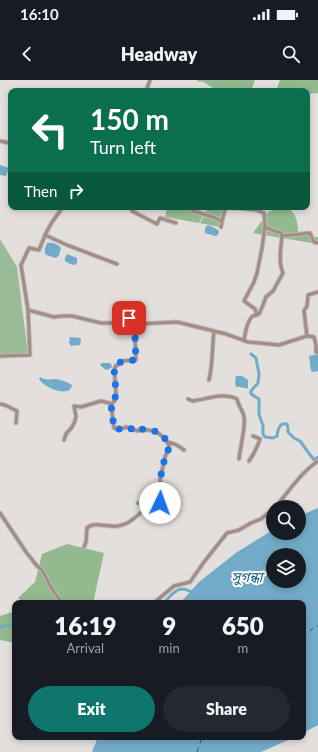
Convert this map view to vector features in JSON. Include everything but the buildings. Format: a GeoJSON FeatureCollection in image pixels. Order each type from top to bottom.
{"type":"FeatureCollection","features":[{"type":"Feature","properties":{"kind":"street"},"geometry":{"type":"LineString","coordinates":[[0,356],[30,355],[28,310],[21,265],[29,248],[39,250],[52,222],[61,210]]}},
{"type":"Feature","properties":{"kind":"street"},"geometry":{"type":"LineString","coordinates":[[132,210],[157,224],[160,218],[176,223]]}},
{"type":"Feature","properties":{"kind":"street"},"geometry":{"type":"LineString","coordinates":[[193,210],[222,220]]}},
{"type":"Feature","properties":{"kind":"street"},"geometry":{"type":"LineString","coordinates":[[221,227],[225,210]]}},
{"type":"Feature","properties":{"kind":"street"},"geometry":{"type":"LineString","coordinates":[[252,210],[264,213],[265,226],[257,273],[244,301],[255,310],[257,315]]}},
{"type":"Feature","properties":{"kind":"street"},"geometry":{"type":"LineString","coordinates":[[244,340],[246,329],[252,316],[259,314],[266,297],[273,291],[283,273],[280,266],[281,233],[265,226]]}},
{"type":"Feature","properties":{"kind":"street"},"geometry":{"type":"LineString","coordinates":[[282,236],[310,233],[314,242],[318,243]]}},
{"type":"Feature","properties":{"kind":"street"},"geometry":{"type":"LineString","coordinates":[[45,235],[117,264]]}},
{"type":"Feature","properties":{"kind":"street"},"geometry":{"type":"LineString","coordinates":[[307,336],[304,311],[307,306],[308,295],[318,292]]}},
{"type":"Feature","properties":{"kind":"street"},"geometry":{"type":"LineString","coordinates":[[28,310],[54,318],[72,316],[101,323],[115,323],[116,316],[122,316],[136,321],[137,324],[177,322],[257,343],[279,345],[307,336],[314,337],[316,352],[318,352]]}},
{"type":"Feature","properties":{"kind":"street"},"geometry":{"type":"LineString","coordinates":[[137,324],[135,339],[136,360],[122,361],[115,366],[115,399],[111,405],[114,428],[124,429],[126,427],[138,431],[140,429],[151,430],[164,437],[169,446],[160,480],[164,492],[159,506],[138,503]]}},
{"type":"Feature","properties":{"kind":"street"},"geometry":{"type":"LineString","coordinates":[[209,380],[213,361],[212,351],[214,331]]}},
{"type":"Feature","properties":{"kind":"street"},"geometry":{"type":"LineString","coordinates":[[188,399],[193,400],[226,396],[233,396],[237,399],[245,418],[239,459]]}},
{"type":"Feature","properties":{"kind":"street"},"geometry":{"type":"LineString","coordinates":[[64,440],[66,434],[75,421],[76,416],[74,406],[81,407],[101,401],[111,405]]}},
{"type":"Feature","properties":{"kind":"street"},"geometry":{"type":"LineString","coordinates":[[0,404],[17,411],[16,423]]}},
{"type":"Feature","properties":{"kind":"street"},"geometry":{"type":"LineString","coordinates":[[249,461],[256,451],[260,439],[253,436]]}},
{"type":"Feature","properties":{"kind":"street"},"geometry":{"type":"LineString","coordinates":[[167,442],[179,445],[184,450]]}},
{"type":"Feature","properties":{"kind":"street"},"geometry":{"type":"LineString","coordinates":[[281,500],[303,474],[318,461]]}},
{"type":"Feature","properties":{"kind":"street"},"geometry":{"type":"LineString","coordinates":[[84,547],[87,528],[90,525],[116,527],[128,523],[152,505]]}},
{"type":"Feature","properties":{"kind":"street"},"geometry":{"type":"LineString","coordinates":[[0,513],[36,566],[42,570],[60,600]]}},
{"type":"Feature","properties":{"kind":"street"},"geometry":{"type":"LineString","coordinates":[[157,600],[174,586],[190,582],[227,533],[239,530],[266,515]]}},
{"type":"Feature","properties":{"kind":"green space"},"geometry":{"type":"Polygon","coordinates":[[[196,80],[255,80],[252,88],[213,88],[202,81],[200,82],[196,80]]]}},
{"type":"Feature","properties":{"kind":"green space"},"geometry":{"type":"Polygon","coordinates":[[[280,80],[318,80],[318,93],[310,94],[310,88],[277,88],[280,80]]]}},
{"type":"Feature","properties":{"kind":"green space"},"geometry":{"type":"Polygon","coordinates":[[[166,210],[191,210],[203,215],[199,223],[165,217],[166,210]]]}},
{"type":"Feature","properties":{"kind":"green space"},"geometry":{"type":"Polygon","coordinates":[[[206,210],[225,210],[220,227],[200,223],[206,210]]]}},
{"type":"Feature","properties":{"kind":"green space"},"geometry":{"type":"Polygon","coordinates":[[[289,210],[292,212],[297,220],[298,232],[311,231],[313,237],[318,237],[318,244],[253,233],[269,211],[289,210]]]}},
{"type":"Feature","properties":{"kind":"green space"},"geometry":{"type":"Polygon","coordinates":[[[0,239],[17,267],[28,354],[0,354],[0,239]]]}},
{"type":"Feature","properties":{"kind":"green space"},"geometry":{"type":"Polygon","coordinates":[[[67,544],[104,553],[94,600],[21,600],[18,598],[35,582],[42,554],[67,544]]]}},
{"type":"Feature","properties":{"kind":"green space"},"geometry":{"type":"Polygon","coordinates":[[[12,612],[12,642],[0,640],[0,616],[12,612]]]}},
{"type":"Feature","properties":{"kind":"water"},"geometry":{"type":"Polygon","coordinates":[[[0,165],[8,168],[6,176],[0,175],[0,165]]]}},
{"type":"Feature","properties":{"kind":"water"},"geometry":{"type":"Polygon","coordinates":[[[208,225],[219,231],[218,235],[215,236],[205,233],[205,228],[208,225]]]}},
{"type":"Feature","properties":{"kind":"water"},"geometry":{"type":"Polygon","coordinates":[[[47,243],[58,245],[61,248],[59,255],[56,258],[46,254],[45,250],[47,243]]]}},
{"type":"Feature","properties":{"kind":"water"},"geometry":{"type":"Polygon","coordinates":[[[67,254],[77,258],[77,263],[75,265],[65,261],[67,254]]]}},
{"type":"Feature","properties":{"kind":"water"},"geometry":{"type":"Polygon","coordinates":[[[70,337],[80,338],[80,345],[71,346],[69,343],[70,337]]]}},
{"type":"Feature","properties":{"kind":"water"},"geometry":{"type":"Polygon","coordinates":[[[318,354],[318,371],[313,372],[311,371],[309,356],[318,354]]]}},
{"type":"Feature","properties":{"kind":"water"},"geometry":{"type":"Polygon","coordinates":[[[102,363],[109,363],[112,367],[106,370],[100,365],[102,363]]]}},
{"type":"Feature","properties":{"kind":"water"},"geometry":{"type":"Polygon","coordinates":[[[236,376],[242,376],[248,380],[248,388],[236,387],[236,376]]]}},
{"type":"Feature","properties":{"kind":"water"},"geometry":{"type":"Polygon","coordinates":[[[40,377],[60,380],[72,385],[67,391],[56,390],[41,382],[39,379],[40,377]]]}},
{"type":"Feature","properties":{"kind":"water","name":"সুগন্ধা"},"geometry":{"type":"Polygon","coordinates":[[[318,508],[318,725],[306,731],[306,600],[183,600],[199,582],[237,552],[266,534],[266,540],[306,540],[306,513],[318,508]]]}},
{"type":"Feature","properties":{"kind":"water"},"geometry":{"type":"Polygon","coordinates":[[[97,740],[288,740],[261,752],[92,752],[97,740]]]}},
{"type":"Feature","properties":{"kind":"waterway"},"geometry":{"type":"LineString","coordinates":[[251,354],[256,358],[259,374],[258,383],[251,391],[251,394],[259,399],[259,414],[263,426],[263,434],[265,437],[273,438],[277,436],[278,429],[281,425],[287,424],[288,432],[300,441],[314,460],[318,457]]}},
{"type":"Feature","properties":{"kind":"waterway"},"geometry":{"type":"LineString","coordinates":[[167,600],[179,589],[185,589],[192,592]]}},
{"type":"Feature","properties":{"kind":"waterway"},"geometry":{"type":"LineString","coordinates":[[0,627],[12,625]]}},
{"type":"Feature","properties":{"kind":"ferry route"},"geometry":{"type":"LineString","coordinates":[[306,634],[314,627],[318,626]]}},
{"type":"Feature","properties":{"kind":"ferry route"},"geometry":{"type":"LineString","coordinates":[[197,752],[201,740]]}},
{"type":"Feature","properties":{"kind":"route"},"geometry":{"type":"LineString","coordinates":[[129,318],[136,321],[137,324],[135,339],[136,360],[122,361],[115,366],[115,399],[111,405],[114,428],[124,429],[126,427],[138,431],[140,429],[151,430],[164,437],[169,448],[165,457],[160,480],[164,492],[160,503]]}}]}
